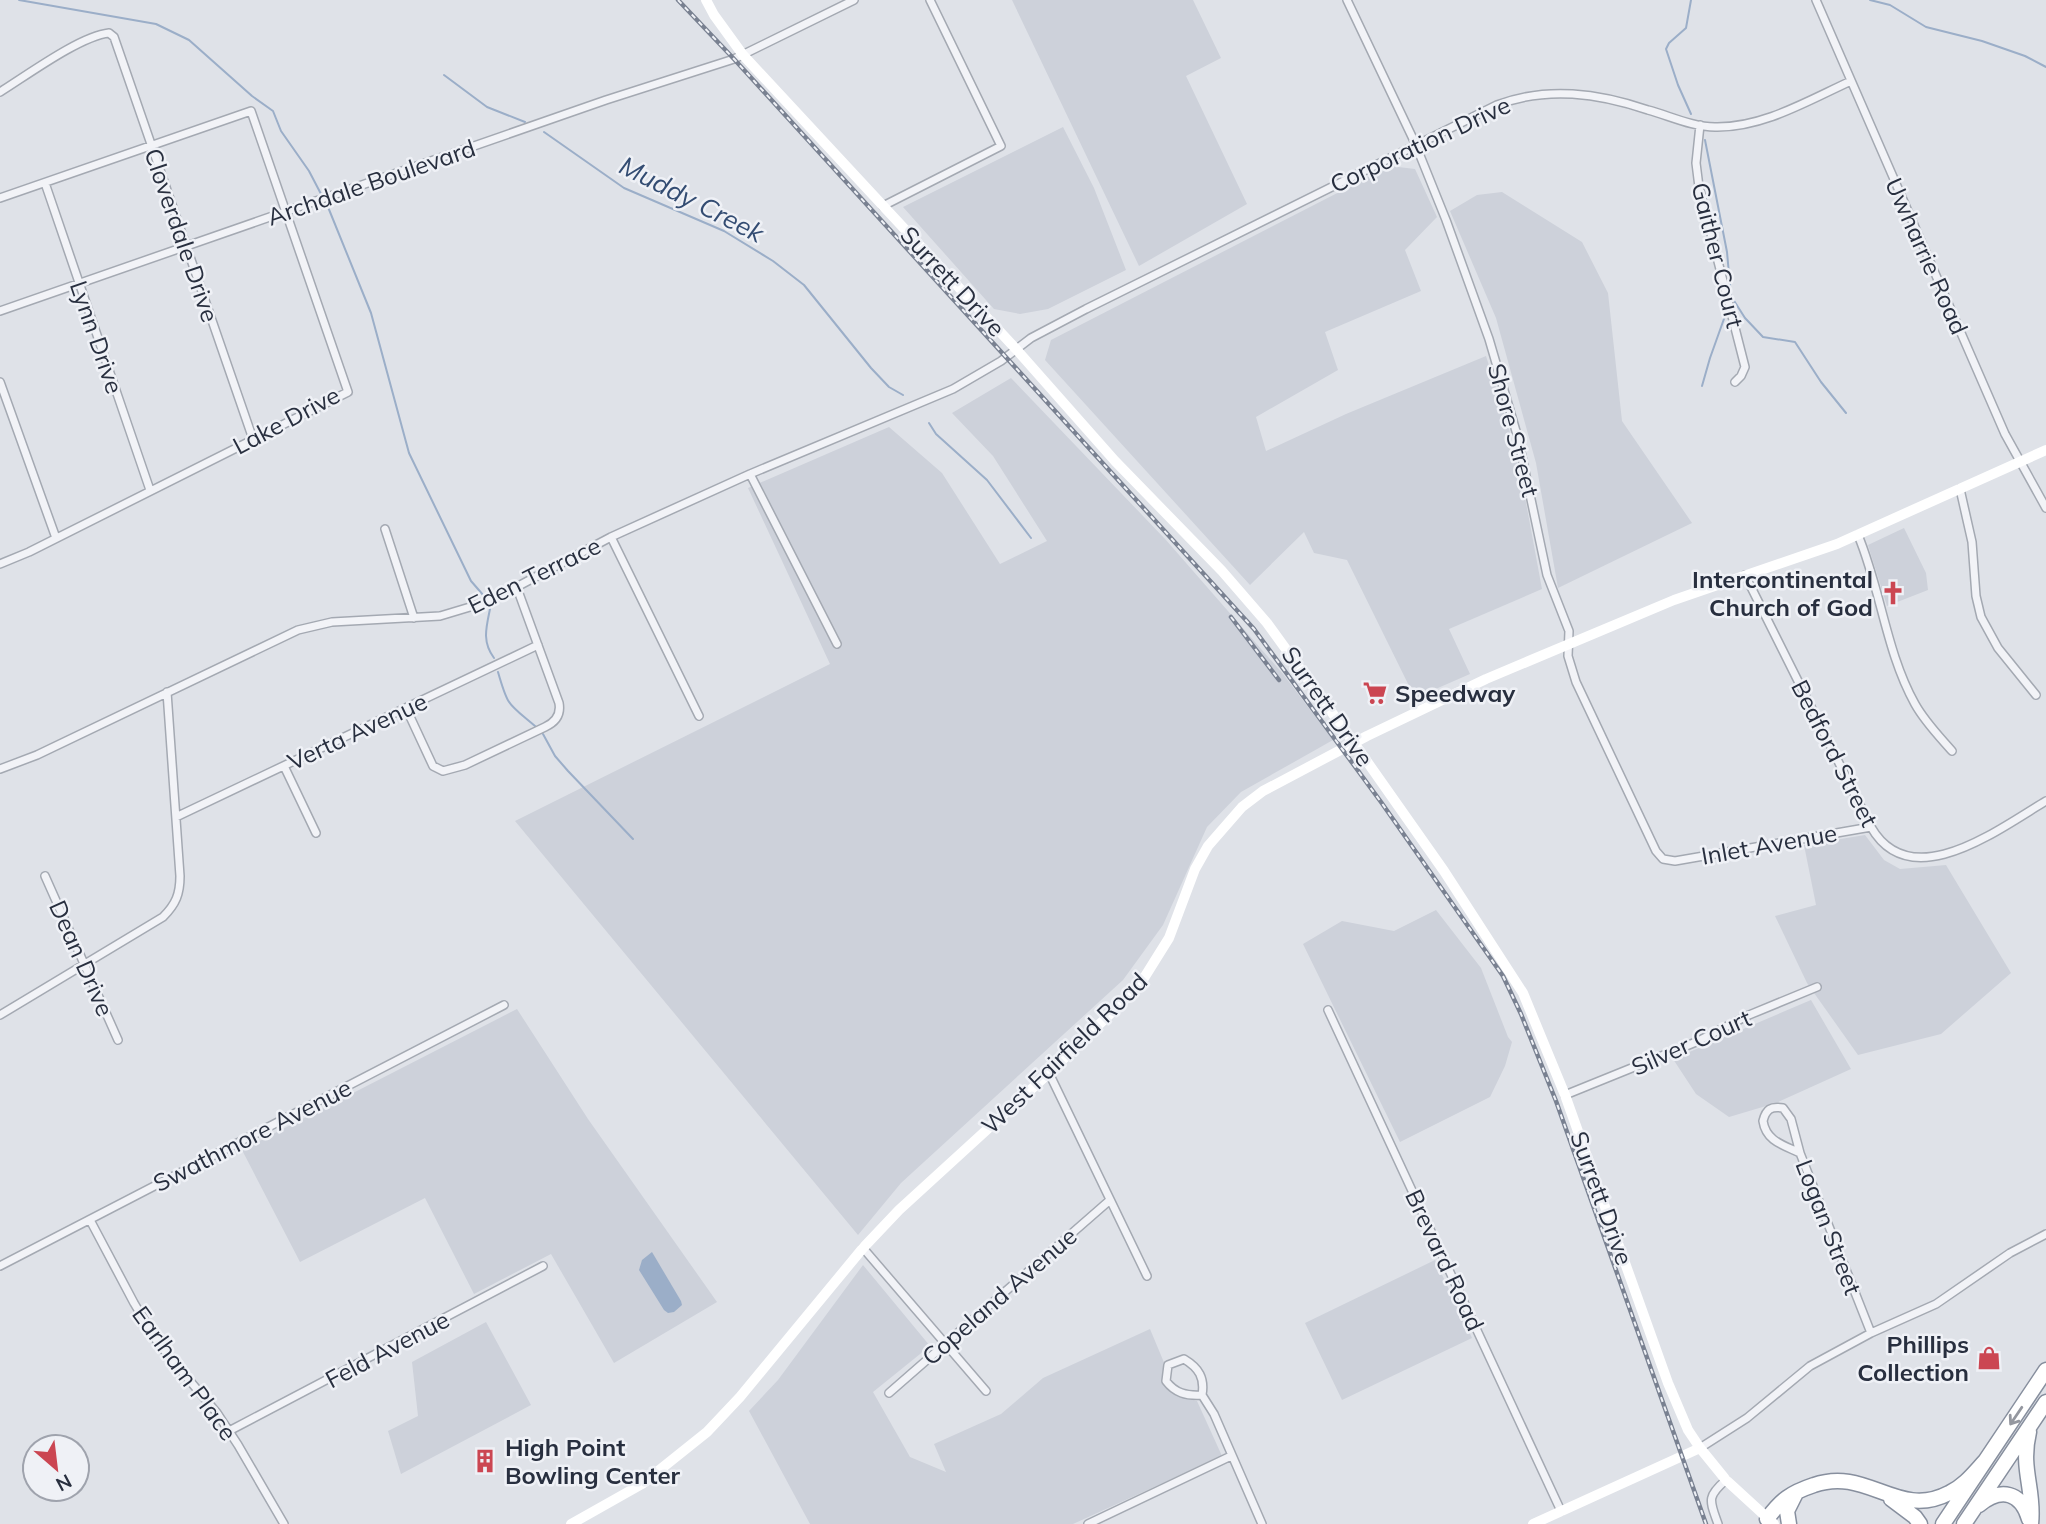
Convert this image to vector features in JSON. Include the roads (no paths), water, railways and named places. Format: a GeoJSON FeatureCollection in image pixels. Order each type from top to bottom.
{"type":"FeatureCollection","features":[{"type":"Feature","properties":{"kind":"highway"},"geometry":{"type":"LineString","coordinates":[[1944,1524],[2046,1370]]}},
{"type":"Feature","properties":{"kind":"highway"},"geometry":{"type":"LineString","coordinates":[[1964,1524],[2046,1402]]}},
{"type":"Feature","properties":{"kind":"highway"},"geometry":{"type":"LineString","coordinates":[[2030,1426],[2024,1457],[2033,1509],[2031,1524]]}},
{"type":"Feature","properties":{"kind":"highway"},"geometry":{"type":"LineString","coordinates":[[1770,1522],[1781,1501],[1797,1491],[1826,1481],[1844,1480],[1863,1484],[1903,1500],[1925,1500],[1947,1495],[1962,1485],[1985,1461]]}},
{"type":"Feature","properties":{"kind":"highway"},"geometry":{"type":"LineString","coordinates":[[1789,1524],[1787,1511],[1797,1491]]}},
{"type":"Feature","properties":{"kind":"highway"},"geometry":{"type":"LineString","coordinates":[[1881,1492],[1915,1517],[1920,1524]]}},
{"type":"Feature","properties":{"kind":"highway"},"geometry":{"type":"LineString","coordinates":[[1975,1508],[1988,1497],[2010,1494],[2026,1507],[2031,1524]]}},
{"type":"Feature","properties":{"kind":"street","name":"Surrett Drive"},"geometry":{"type":"LineString","coordinates":[[706,0],[743,55],[1016,349],[1115,461],[1223,571],[1268,623],[1354,743],[1510,971],[1534,1017],[1565,1095],[1668,1383],[1688,1430],[1726,1480],[1770,1522]]}},
{"type":"Feature","properties":{"kind":"street","name":"Archdale Boulevard"},"geometry":{"type":"LineString","coordinates":[[0,311],[743,55],[854,0]]}},
{"type":"Feature","properties":{"kind":"street"},"geometry":{"type":"LineString","coordinates":[[883,206],[1001,146],[930,0]]}},
{"type":"Feature","properties":{"kind":"street","name":"Shore Street"},"geometry":{"type":"LineString","coordinates":[[1347,0],[1415,144],[1446,220],[1503,384],[1532,496],[1547,575],[1569,631],[1568,656],[1576,682],[1656,851],[1666,860]]}},
{"type":"Feature","properties":{"kind":"street","name":"Uwharrie Road"},"geometry":{"type":"LineString","coordinates":[[1816,0],[2005,434],[2046,508]]}},
{"type":"Feature","properties":{"kind":"street","name":"Cloverdale Drive"},"geometry":{"type":"LineString","coordinates":[[0,92],[99,35],[109,33],[114,37],[253,439]]}},
{"type":"Feature","properties":{"kind":"street","name":"Corporation Drive"},"geometry":{"type":"LineString","coordinates":[[1016,349],[1031,338],[1107,298],[1497,105],[1538,94],[1578,94],[1601,97],[1700,125],[1726,127],[1756,121],[1851,81]]}},
{"type":"Feature","properties":{"kind":"street","name":"Lake Drive"},"geometry":{"type":"LineString","coordinates":[[0,564],[348,392],[251,111],[151,146]]}},
{"type":"Feature","properties":{"kind":"street","name":"Gaither Court"},"geometry":{"type":"LineString","coordinates":[[1700,125],[1696,163],[1699,187],[1745,367],[1735,382]]}},
{"type":"Feature","properties":{"kind":"street"},"geometry":{"type":"LineString","coordinates":[[0,198],[151,146]]}},
{"type":"Feature","properties":{"kind":"street","name":"Lynn Drive"},"geometry":{"type":"LineString","coordinates":[[45,183],[150,490]]}},
{"type":"Feature","properties":{"kind":"street","name":"Eden Terrace"},"geometry":{"type":"LineString","coordinates":[[0,769],[37,755],[280,638],[316,624],[439,616],[465,610],[517,588],[611,537],[750,474],[953,388],[1001,361],[1016,349]]}},
{"type":"Feature","properties":{"kind":"street"},"geometry":{"type":"LineString","coordinates":[[0,382],[56,538]]}},
{"type":"Feature","properties":{"kind":"street","name":"West Fairfield Road"},"geometry":{"type":"LineString","coordinates":[[571,1524],[642,1483],[707,1432],[740,1397],[863,1248],[933,1176],[1049,1073],[1139,986],[1178,918],[1195,869],[1208,846],[1224,825],[1263,791],[1486,679],[1670,601],[1858,535],[2046,450]]}},
{"type":"Feature","properties":{"kind":"street"},"geometry":{"type":"LineString","coordinates":[[750,474],[837,644]]}},
{"type":"Feature","properties":{"kind":"street"},"geometry":{"type":"LineString","coordinates":[[1961,489],[1972,542],[1976,596],[1981,617],[1998,648],[2036,695]]}},
{"type":"Feature","properties":{"kind":"street"},"geometry":{"type":"LineString","coordinates":[[385,529],[414,618]]}},
{"type":"Feature","properties":{"kind":"street"},"geometry":{"type":"LineString","coordinates":[[1858,535],[1876,585],[1889,639],[1906,685],[1933,730],[1952,751]]}},
{"type":"Feature","properties":{"kind":"street"},"geometry":{"type":"LineString","coordinates":[[611,537],[699,716]]}},
{"type":"Feature","properties":{"kind":"street","name":"Bedford Street"},"geometry":{"type":"LineString","coordinates":[[1745,575],[1871,827],[1881,841],[1895,853],[1935,856],[1964,849],[2046,801]]}},
{"type":"Feature","properties":{"kind":"street"},"geometry":{"type":"LineString","coordinates":[[406,708],[433,766],[443,771],[465,765],[545,727],[556,719],[560,708],[517,588]]}},
{"type":"Feature","properties":{"kind":"street","name":"Verta Avenue"},"geometry":{"type":"LineString","coordinates":[[176,817],[538,645]]}},
{"type":"Feature","properties":{"kind":"street"},"geometry":{"type":"LineString","coordinates":[[0,1015],[163,917],[175,904],[180,876],[167,692]]}},
{"type":"Feature","properties":{"kind":"street"},"geometry":{"type":"LineString","coordinates":[[284,766],[316,832]]}},
{"type":"Feature","properties":{"kind":"street","name":"Inlet Avenue"},"geometry":{"type":"LineString","coordinates":[[1666,860],[1675,861],[1871,827]]}},
{"type":"Feature","properties":{"kind":"street","name":"Dean Drive"},"geometry":{"type":"LineString","coordinates":[[45,876],[118,1040]]}},
{"type":"Feature","properties":{"kind":"street","name":"Silver Court"},"geometry":{"type":"LineString","coordinates":[[1565,1095],[1696,1042],[1749,1015],[1816,988]]}},
{"type":"Feature","properties":{"kind":"street","name":"Swathmore Avenue"},"geometry":{"type":"LineString","coordinates":[[0,1266],[504,1005]]}},
{"type":"Feature","properties":{"kind":"street","name":"Brevard Road"},"geometry":{"type":"LineString","coordinates":[[1328,1010],[1561,1511]]}},
{"type":"Feature","properties":{"kind":"street"},"geometry":{"type":"LineString","coordinates":[[1049,1073],[1147,1276]]}},
{"type":"Feature","properties":{"kind":"street","name":"Logan Street"},"geometry":{"type":"LineString","coordinates":[[1800,1153],[1775,1142],[1763,1126],[1765,1113],[1773,1107],[1783,1108],[1791,1119],[1800,1153],[1871,1334]]}},
{"type":"Feature","properties":{"kind":"street","name":"Copeland Avenue"},"geometry":{"type":"LineString","coordinates":[[889,1393],[1110,1199]]}},
{"type":"Feature","properties":{"kind":"street","name":"Earlham Place"},"geometry":{"type":"LineString","coordinates":[[90,1220],[158,1343],[217,1413],[284,1524]]}},
{"type":"Feature","properties":{"kind":"street"},"geometry":{"type":"LineString","coordinates":[[1533,1524],[1700,1448],[1747,1418],[1810,1366],[1936,1304],[2010,1253],[2046,1234]]}},
{"type":"Feature","properties":{"kind":"street"},"geometry":{"type":"LineString","coordinates":[[863,1248],[986,1391]]}},
{"type":"Feature","properties":{"kind":"street","name":"Feld Avenue"},"geometry":{"type":"LineString","coordinates":[[229,1431],[543,1266]]}},
{"type":"Feature","properties":{"kind":"street"},"geometry":{"type":"LineString","coordinates":[[1202,1395],[1192,1396],[1173,1390],[1166,1381],[1168,1365],[1184,1359],[1196,1367],[1204,1384],[1202,1395],[1214,1415],[1262,1524]]}},
{"type":"Feature","properties":{"kind":"street"},"geometry":{"type":"LineString","coordinates":[[1088,1524],[1231,1456]]}},
{"type":"Feature","properties":{"kind":"street"},"geometry":{"type":"LineString","coordinates":[[1718,1524],[1712,1492],[1726,1480]]}},
{"type":"Feature","properties":{"kind":"water"},"geometry":{"type":"Polygon","coordinates":[[[652,1252],[681,1301],[682,1305],[674,1312],[668,1313],[664,1310],[639,1270],[642,1260],[652,1252]]]}},
{"type":"Feature","properties":{"kind":"waterway","name":"Muddy Creek"},"geometry":{"type":"LineString","coordinates":[[19,0],[156,24],[189,40],[252,96],[273,111],[281,131],[309,171],[321,194]]}},
{"type":"Feature","properties":{"kind":"waterway"},"geometry":{"type":"LineString","coordinates":[[1691,0],[1686,28],[1666,49],[1691,114]]}},
{"type":"Feature","properties":{"kind":"waterway"},"geometry":{"type":"LineString","coordinates":[[1870,0],[1890,5],[1926,27],[1982,41],[2025,56],[2046,67]]}},
{"type":"Feature","properties":{"kind":"waterway","name":"Muddy Creek"},"geometry":{"type":"LineString","coordinates":[[444,75],[487,107],[525,122]]}},
{"type":"Feature","properties":{"kind":"waterway","name":"Muddy Creek"},"geometry":{"type":"LineString","coordinates":[[544,132],[624,188],[724,231],[773,261],[804,285],[871,368],[889,387],[903,395]]}},
{"type":"Feature","properties":{"kind":"waterway"},"geometry":{"type":"LineString","coordinates":[[1705,140],[1727,252],[1731,296]]}},
{"type":"Feature","properties":{"kind":"waterway"},"geometry":{"type":"LineString","coordinates":[[328,207],[371,313],[409,453],[471,581],[484,596]]}},
{"type":"Feature","properties":{"kind":"waterway"},"geometry":{"type":"LineString","coordinates":[[1731,296],[1745,318],[1763,337],[1795,342],[1821,382],[1846,413]]}},
{"type":"Feature","properties":{"kind":"waterway"},"geometry":{"type":"LineString","coordinates":[[1702,386],[1725,316]]}},
{"type":"Feature","properties":{"kind":"waterway","name":"Muddy Creek"},"geometry":{"type":"LineString","coordinates":[[929,423],[936,434],[987,480],[1031,538]]}},
{"type":"Feature","properties":{"kind":"waterway"},"geometry":{"type":"LineString","coordinates":[[490,609],[486,640],[494,658]]}},
{"type":"Feature","properties":{"kind":"waterway"},"geometry":{"type":"LineString","coordinates":[[498,672],[510,703],[535,726]]}},
{"type":"Feature","properties":{"kind":"waterway"},"geometry":{"type":"LineString","coordinates":[[543,734],[555,756],[633,839]]}},
{"type":"Feature","properties":{"kind":"railway"},"geometry":{"type":"LineString","coordinates":[[678,0],[1254,629],[1381,802],[1503,976],[1556,1101],[1706,1524]]}},
{"type":"Feature","properties":{"kind":"railway"},"geometry":{"type":"LineString","coordinates":[[1231,617],[1279,680]]}},
{"type":"Feature","properties":{"kind":"place","name":"Intercontinental Church of God"},"geometry":{"type":"Point","coordinates":[1893,593]}},
{"type":"Feature","properties":{"kind":"place","name":"Speedway"},"geometry":{"type":"Point","coordinates":[1375,693]}},
{"type":"Feature","properties":{"kind":"place","name":"Phillips Collection"},"geometry":{"type":"Point","coordinates":[1989,1358]}},
{"type":"Feature","properties":{"kind":"place","name":"High Point Bowling Center"},"geometry":{"type":"Point","coordinates":[485,1461]}}]}
